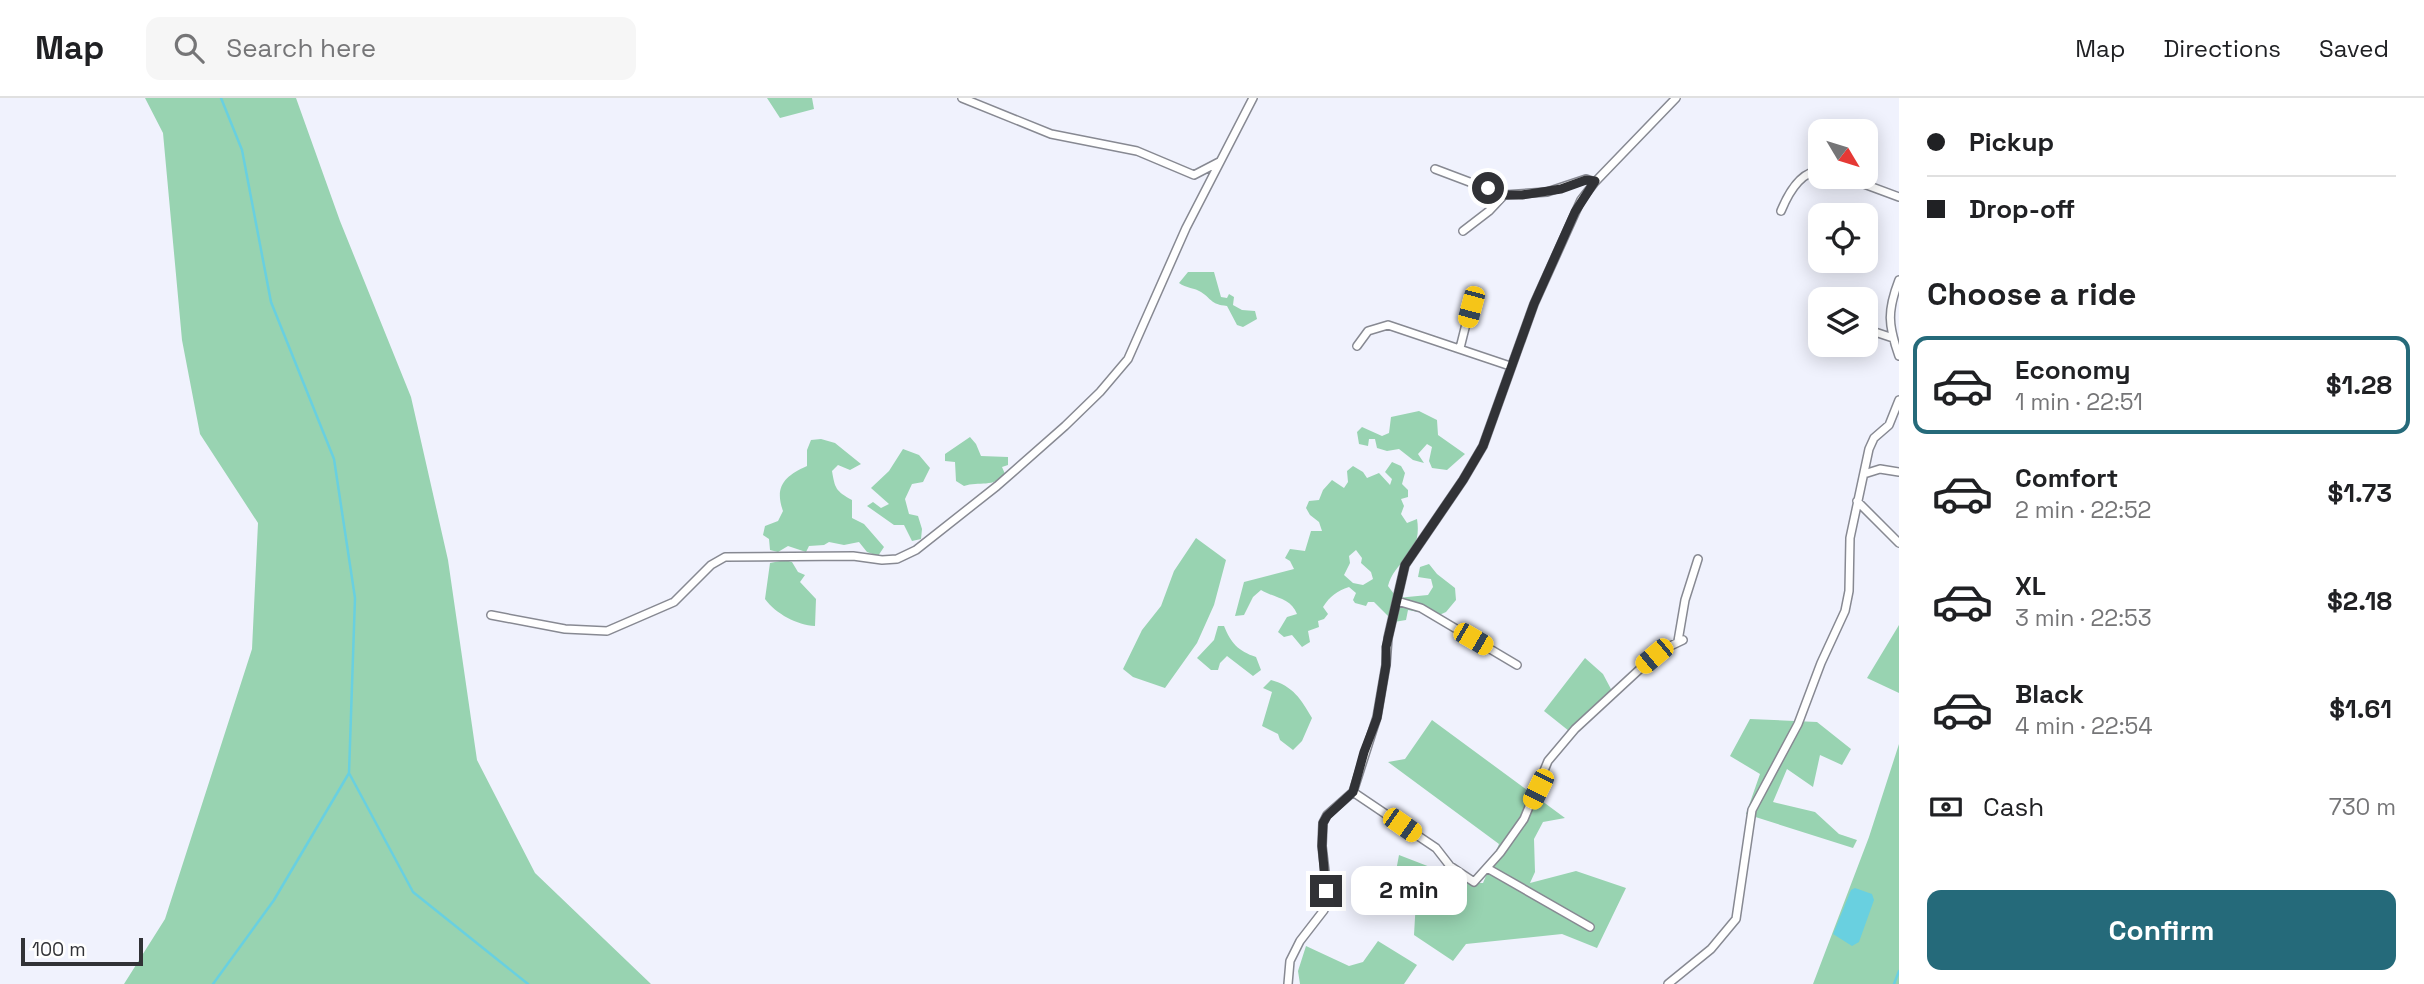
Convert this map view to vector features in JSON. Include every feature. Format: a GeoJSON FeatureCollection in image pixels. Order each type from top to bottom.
{"type":"FeatureCollection","features":[{"type":"Feature","properties":{"kind":"street"},"geometry":{"type":"LineString","coordinates":[[962,98],[1051,134],[1137,151],[1194,175],[1219,162]]}},
{"type":"Feature","properties":{"kind":"street"},"geometry":{"type":"LineString","coordinates":[[491,615],[565,629],[607,631],[674,602],[710,565],[725,557],[853,556],[882,560],[897,559],[916,550],[997,486],[1065,426],[1118,372],[1135,345],[1186,228],[1252,98]]}},
{"type":"Feature","properties":{"kind":"street"},"geometry":{"type":"LineString","coordinates":[[1288,984],[1290,961],[1300,941],[1324,910],[1326,880],[1322,846],[1323,823],[1353,792],[1377,718],[1386,665],[1386,647],[1405,565],[1483,446],[1534,304],[1581,200],[1595,181],[1676,98]]}},
{"type":"Feature","properties":{"kind":"street"},"geometry":{"type":"LineString","coordinates":[[1435,169],[1504,195],[1547,192],[1586,180],[1595,181]]}},
{"type":"Feature","properties":{"kind":"street"},"geometry":{"type":"LineString","coordinates":[[1781,211],[1799,181],[1808,174]]}},
{"type":"Feature","properties":{"kind":"street"},"geometry":{"type":"LineString","coordinates":[[1877,189],[1899,197]]}},
{"type":"Feature","properties":{"kind":"street"},"geometry":{"type":"LineString","coordinates":[[1463,231],[1489,211],[1504,195]]}},
{"type":"Feature","properties":{"kind":"street"},"geometry":{"type":"LineString","coordinates":[[1899,280],[1889,307],[1899,356]]}},
{"type":"Feature","properties":{"kind":"street"},"geometry":{"type":"LineString","coordinates":[[1460,348],[1474,296]]}},
{"type":"Feature","properties":{"kind":"street"},"geometry":{"type":"LineString","coordinates":[[1357,346],[1368,331],[1378,326],[1388,326],[1510,366]]}},
{"type":"Feature","properties":{"kind":"street"},"geometry":{"type":"LineString","coordinates":[[1878,333],[1894,338]]}},
{"type":"Feature","properties":{"kind":"street"},"geometry":{"type":"LineString","coordinates":[[1668,984],[1711,949],[1736,919],[1752,810],[1798,724],[1847,605],[1848,554],[1857,500],[1872,442],[1889,425],[1899,400]]}},
{"type":"Feature","properties":{"kind":"street"},"geometry":{"type":"LineString","coordinates":[[1868,459],[1880,469]]}},
{"type":"Feature","properties":{"kind":"street"},"geometry":{"type":"LineString","coordinates":[[1864,474],[1880,469],[1899,472]]}},
{"type":"Feature","properties":{"kind":"street"},"geometry":{"type":"LineString","coordinates":[[1857,500],[1899,542]]}},
{"type":"Feature","properties":{"kind":"street"},"geometry":{"type":"LineString","coordinates":[[1353,792],[1428,842],[1450,866],[1474,882],[1524,819],[1548,761],[1563,743],[1626,680],[1664,649],[1680,640],[1685,600],[1698,559]]}},
{"type":"Feature","properties":{"kind":"street"},"geometry":{"type":"LineString","coordinates":[[1397,601],[1421,608],[1517,665]]}},
{"type":"Feature","properties":{"kind":"street"},"geometry":{"type":"LineString","coordinates":[[1487,868],[1590,927]]}},
{"type":"Feature","properties":{"kind":"green space"},"geometry":{"type":"Polygon","coordinates":[[[145,98],[296,98],[340,221],[411,397],[448,560],[477,760],[535,873],[651,984],[124,984],[165,919],[252,649],[258,523],[200,434],[182,340],[163,133],[145,98]]]}},
{"type":"Feature","properties":{"kind":"green space"},"geometry":{"type":"Polygon","coordinates":[[[767,98],[812,98],[814,109],[780,118],[767,98]]]}},
{"type":"Feature","properties":{"kind":"green space"},"geometry":{"type":"Polygon","coordinates":[[[1188,272],[1214,272],[1221,297],[1227,298],[1229,294],[1234,297],[1233,305],[1242,310],[1255,311],[1257,319],[1243,327],[1237,325],[1227,306],[1214,303],[1199,291],[1179,283],[1188,272]]]}},
{"type":"Feature","properties":{"kind":"green space"},"geometry":{"type":"Polygon","coordinates":[[[1419,411],[1437,420],[1438,435],[1465,454],[1447,470],[1432,468],[1429,461],[1432,447],[1427,444],[1418,454],[1424,463],[1413,460],[1399,449],[1387,451],[1377,448],[1375,439],[1369,439],[1368,446],[1359,444],[1357,432],[1362,427],[1382,436],[1389,433],[1391,417],[1419,411]]]}},
{"type":"Feature","properties":{"kind":"green space"},"geometry":{"type":"Polygon","coordinates":[[[970,437],[981,456],[1008,457],[1008,465],[1002,467],[1005,474],[1001,478],[991,483],[964,486],[956,481],[955,462],[945,461],[945,454],[970,437]]]}},
{"type":"Feature","properties":{"kind":"green space"},"geometry":{"type":"Polygon","coordinates":[[[821,439],[835,443],[861,464],[850,470],[838,465],[832,471],[833,477],[837,489],[852,500],[852,518],[864,524],[884,547],[878,556],[867,552],[859,542],[844,545],[829,542],[809,546],[806,552],[788,546],[778,552],[770,550],[769,539],[763,535],[765,526],[778,521],[783,511],[780,495],[783,483],[807,466],[807,450],[811,440],[821,439]]]}},
{"type":"Feature","properties":{"kind":"green space"},"geometry":{"type":"Polygon","coordinates":[[[903,449],[919,455],[930,468],[923,482],[912,484],[905,499],[909,514],[918,516],[922,529],[921,539],[912,541],[904,525],[894,525],[867,506],[873,502],[881,508],[889,504],[871,488],[889,471],[903,449]]]}},
{"type":"Feature","properties":{"kind":"green space"},"geometry":{"type":"Polygon","coordinates":[[[1392,462],[1401,466],[1405,473],[1402,484],[1408,490],[1408,497],[1401,499],[1404,506],[1401,514],[1407,523],[1417,519],[1418,531],[1412,549],[1396,569],[1388,586],[1397,598],[1428,595],[1433,587],[1431,579],[1418,577],[1420,567],[1429,564],[1455,588],[1456,600],[1446,612],[1437,616],[1428,608],[1418,612],[1408,610],[1406,620],[1394,622],[1374,602],[1368,602],[1366,606],[1355,603],[1353,600],[1356,593],[1349,587],[1334,594],[1326,603],[1323,607],[1328,614],[1318,621],[1319,627],[1308,631],[1310,642],[1302,647],[1292,635],[1284,637],[1278,632],[1287,617],[1297,614],[1291,605],[1282,599],[1261,590],[1253,597],[1244,615],[1235,616],[1244,582],[1294,569],[1285,558],[1290,549],[1305,551],[1311,531],[1322,531],[1319,522],[1306,508],[1309,501],[1319,500],[1332,480],[1344,488],[1348,482],[1347,471],[1353,466],[1367,478],[1379,473],[1390,485],[1392,479],[1385,472],[1392,462]],[[1356,550],[1349,556],[1350,563],[1344,575],[1353,583],[1363,585],[1373,579],[1371,572],[1361,563],[1362,558],[1356,550]]]}},
{"type":"Feature","properties":{"kind":"green space"},"geometry":{"type":"Polygon","coordinates":[[[1196,538],[1226,560],[1214,605],[1197,643],[1165,688],[1133,677],[1123,669],[1142,630],[1161,606],[1174,571],[1196,538]]]}},
{"type":"Feature","properties":{"kind":"green space"},"geometry":{"type":"Polygon","coordinates":[[[785,560],[792,562],[798,572],[805,575],[800,582],[816,599],[815,626],[787,618],[765,599],[770,563],[785,560]]]}},
{"type":"Feature","properties":{"kind":"green space"},"geometry":{"type":"Polygon","coordinates":[[[1899,625],[1899,693],[1867,678],[1899,625]]]}},
{"type":"Feature","properties":{"kind":"green space"},"geometry":{"type":"Polygon","coordinates":[[[1218,626],[1224,626],[1232,642],[1240,649],[1256,657],[1261,670],[1253,676],[1227,656],[1220,663],[1218,670],[1211,670],[1197,658],[1214,640],[1218,626]]]}},
{"type":"Feature","properties":{"kind":"green space"},"geometry":{"type":"Polygon","coordinates":[[[1585,658],[1603,674],[1612,691],[1569,731],[1544,711],[1585,658]]]}},
{"type":"Feature","properties":{"kind":"green space"},"geometry":{"type":"Polygon","coordinates":[[[1271,680],[1296,694],[1312,718],[1302,741],[1293,750],[1280,740],[1278,734],[1262,726],[1272,692],[1263,688],[1271,680]]]}},
{"type":"Feature","properties":{"kind":"green space"},"geometry":{"type":"Polygon","coordinates":[[[1750,719],[1817,722],[1851,749],[1842,765],[1820,755],[1813,787],[1787,769],[1773,802],[1815,812],[1839,834],[1857,840],[1853,848],[1746,814],[1760,774],[1730,756],[1750,719]]]}},
{"type":"Feature","properties":{"kind":"green space"},"geometry":{"type":"Polygon","coordinates":[[[1432,720],[1565,818],[1543,822],[1534,839],[1535,872],[1530,883],[1576,871],[1626,888],[1597,948],[1562,934],[1466,944],[1453,961],[1414,935],[1416,900],[1390,903],[1399,855],[1443,872],[1461,883],[1483,883],[1499,844],[1388,762],[1405,759],[1432,720]]]}},
{"type":"Feature","properties":{"kind":"green space"},"geometry":{"type":"Polygon","coordinates":[[[1899,744],[1899,984],[1813,984],[1869,837],[1899,744]]]}},
{"type":"Feature","properties":{"kind":"green space"},"geometry":{"type":"Polygon","coordinates":[[[1378,941],[1417,965],[1404,984],[1300,984],[1298,971],[1306,946],[1349,966],[1363,962],[1378,941]]]}},
{"type":"Feature","properties":{"kind":"water"},"geometry":{"type":"Polygon","coordinates":[[[1855,888],[1872,894],[1874,900],[1859,942],[1852,946],[1833,934],[1851,890],[1855,888]]]}},
{"type":"Feature","properties":{"kind":"waterway"},"geometry":{"type":"LineString","coordinates":[[221,98],[242,150],[271,302],[334,459],[355,598],[349,773],[413,892],[528,984]]}},
{"type":"Feature","properties":{"kind":"waterway"},"geometry":{"type":"LineString","coordinates":[[213,984],[274,900],[349,773]]}},
{"type":"Feature","properties":{"kind":"waterway"},"geometry":{"type":"LineString","coordinates":[[1894,984],[1899,971]]}},
{"type":"Feature","properties":{"kind":"route"},"geometry":{"type":"LineString","coordinates":[[1326,891],[1323,823],[1353,792],[1377,718],[1386,665],[1386,647],[1405,565],[1483,446],[1534,304],[1575,212],[1595,181],[1575,182],[1561,189],[1522,195],[1504,195],[1488,188]]}}]}
